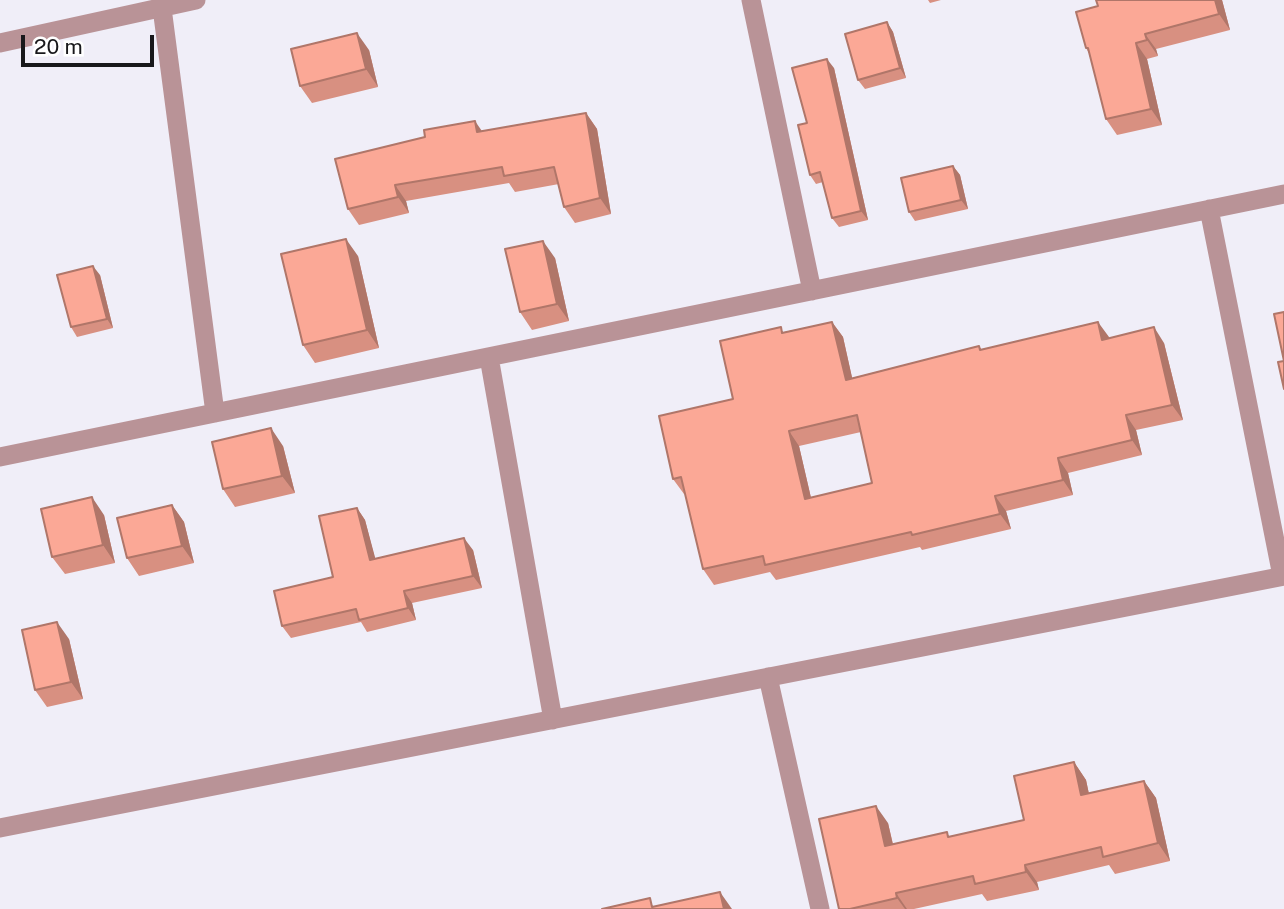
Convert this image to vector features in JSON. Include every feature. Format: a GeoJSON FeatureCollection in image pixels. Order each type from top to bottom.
{"type":"FeatureCollection","features":[{"type":"Feature","properties":{"kind":"street"},"geometry":{"type":"LineString","coordinates":[[0,43],[196,0]]}},
{"type":"Feature","properties":{"kind":"street"},"geometry":{"type":"LineString","coordinates":[[751,0],[812,291]]}},
{"type":"Feature","properties":{"kind":"street"},"geometry":{"type":"LineString","coordinates":[[162,8],[215,413]]}},
{"type":"Feature","properties":{"kind":"street"},"geometry":{"type":"LineString","coordinates":[[0,457],[1284,194]]}},
{"type":"Feature","properties":{"kind":"street"},"geometry":{"type":"LineString","coordinates":[[0,828],[1283,576],[1209,209]]}},
{"type":"Feature","properties":{"kind":"street"},"geometry":{"type":"LineString","coordinates":[[489,357],[553,720]]}},
{"type":"Feature","properties":{"kind":"street"},"geometry":{"type":"LineString","coordinates":[[768,677],[820,909]]}},
{"type":"Feature","properties":{"kind":"building"},"geometry":{"type":"Polygon","coordinates":[[[1096,0],[1215,0],[1219,14],[1145,34],[1147,40],[1136,43],[1151,109],[1106,119],[1076,12],[1098,6],[1096,0]]]}},
{"type":"Feature","properties":{"kind":"building"},"geometry":{"type":"Polygon","coordinates":[[[887,22],[900,68],[858,80],[845,34],[887,22]]]}},
{"type":"Feature","properties":{"kind":"building"},"geometry":{"type":"Polygon","coordinates":[[[357,33],[366,69],[300,86],[291,49],[357,33]]]}},
{"type":"Feature","properties":{"kind":"building"},"geometry":{"type":"Polygon","coordinates":[[[827,59],[861,211],[832,218],[820,172],[810,175],[798,125],[807,123],[792,68],[827,59]]]}},
{"type":"Feature","properties":{"kind":"building"},"geometry":{"type":"Polygon","coordinates":[[[586,113],[600,198],[564,207],[554,167],[504,176],[502,167],[395,185],[398,197],[348,209],[335,159],[425,137],[424,130],[475,121],[477,132],[586,113]]]}},
{"type":"Feature","properties":{"kind":"building"},"geometry":{"type":"Polygon","coordinates":[[[953,166],[961,200],[909,212],[901,178],[953,166]]]}},
{"type":"Feature","properties":{"kind":"building"},"geometry":{"type":"Polygon","coordinates":[[[346,239],[367,330],[303,345],[281,254],[346,239]]]}},
{"type":"Feature","properties":{"kind":"building"},"geometry":{"type":"Polygon","coordinates":[[[543,241],[557,304],[520,312],[505,249],[543,241]]]}},
{"type":"Feature","properties":{"kind":"building"},"geometry":{"type":"Polygon","coordinates":[[[93,266],[107,319],[71,327],[57,275],[93,266]]]}},
{"type":"Feature","properties":{"kind":"building"},"geometry":{"type":"Polygon","coordinates":[[[1284,312],[1284,361],[1274,314],[1284,312]]]}},
{"type":"Feature","properties":{"kind":"building"},"geometry":{"type":"Polygon","coordinates":[[[832,322],[846,380],[979,346],[980,350],[1098,322],[1102,340],[1154,327],[1172,405],[1126,415],[1132,440],[1058,458],[1063,480],[995,496],[1000,514],[765,565],[763,556],[703,569],[681,477],[673,479],[659,416],[733,399],[720,341],[781,327],[782,333],[832,322]],[[857,415],[789,431],[805,499],[872,483],[857,415]]]}},
{"type":"Feature","properties":{"kind":"building"},"geometry":{"type":"Polygon","coordinates":[[[1284,361],[1284,389],[1278,362],[1284,361]]]}},
{"type":"Feature","properties":{"kind":"building"},"geometry":{"type":"Polygon","coordinates":[[[271,428],[282,476],[223,489],[212,442],[271,428]]]}},
{"type":"Feature","properties":{"kind":"building"},"geometry":{"type":"Polygon","coordinates":[[[92,497],[103,545],[52,557],[41,509],[92,497]]]}},
{"type":"Feature","properties":{"kind":"building"},"geometry":{"type":"Polygon","coordinates":[[[172,505],[182,546],[127,558],[117,518],[172,505]]]}},
{"type":"Feature","properties":{"kind":"building"},"geometry":{"type":"Polygon","coordinates":[[[357,508],[370,560],[464,538],[473,576],[404,591],[408,608],[359,620],[356,609],[282,626],[274,591],[333,577],[319,516],[357,508]]]}},
{"type":"Feature","properties":{"kind":"building"},"geometry":{"type":"Polygon","coordinates":[[[57,622],[71,682],[35,690],[22,630],[57,622]]]}},
{"type":"Feature","properties":{"kind":"building"},"geometry":{"type":"Polygon","coordinates":[[[1074,762],[1081,795],[1144,781],[1158,843],[1103,857],[1101,847],[1025,865],[1026,872],[975,884],[973,876],[896,893],[897,898],[839,909],[819,819],[876,806],[885,846],[947,832],[948,837],[1024,820],[1014,776],[1074,762]]]}},
{"type":"Feature","properties":{"kind":"building"},"geometry":{"type":"Polygon","coordinates":[[[720,892],[724,909],[602,909],[650,898],[652,907],[720,892]]]}}]}
